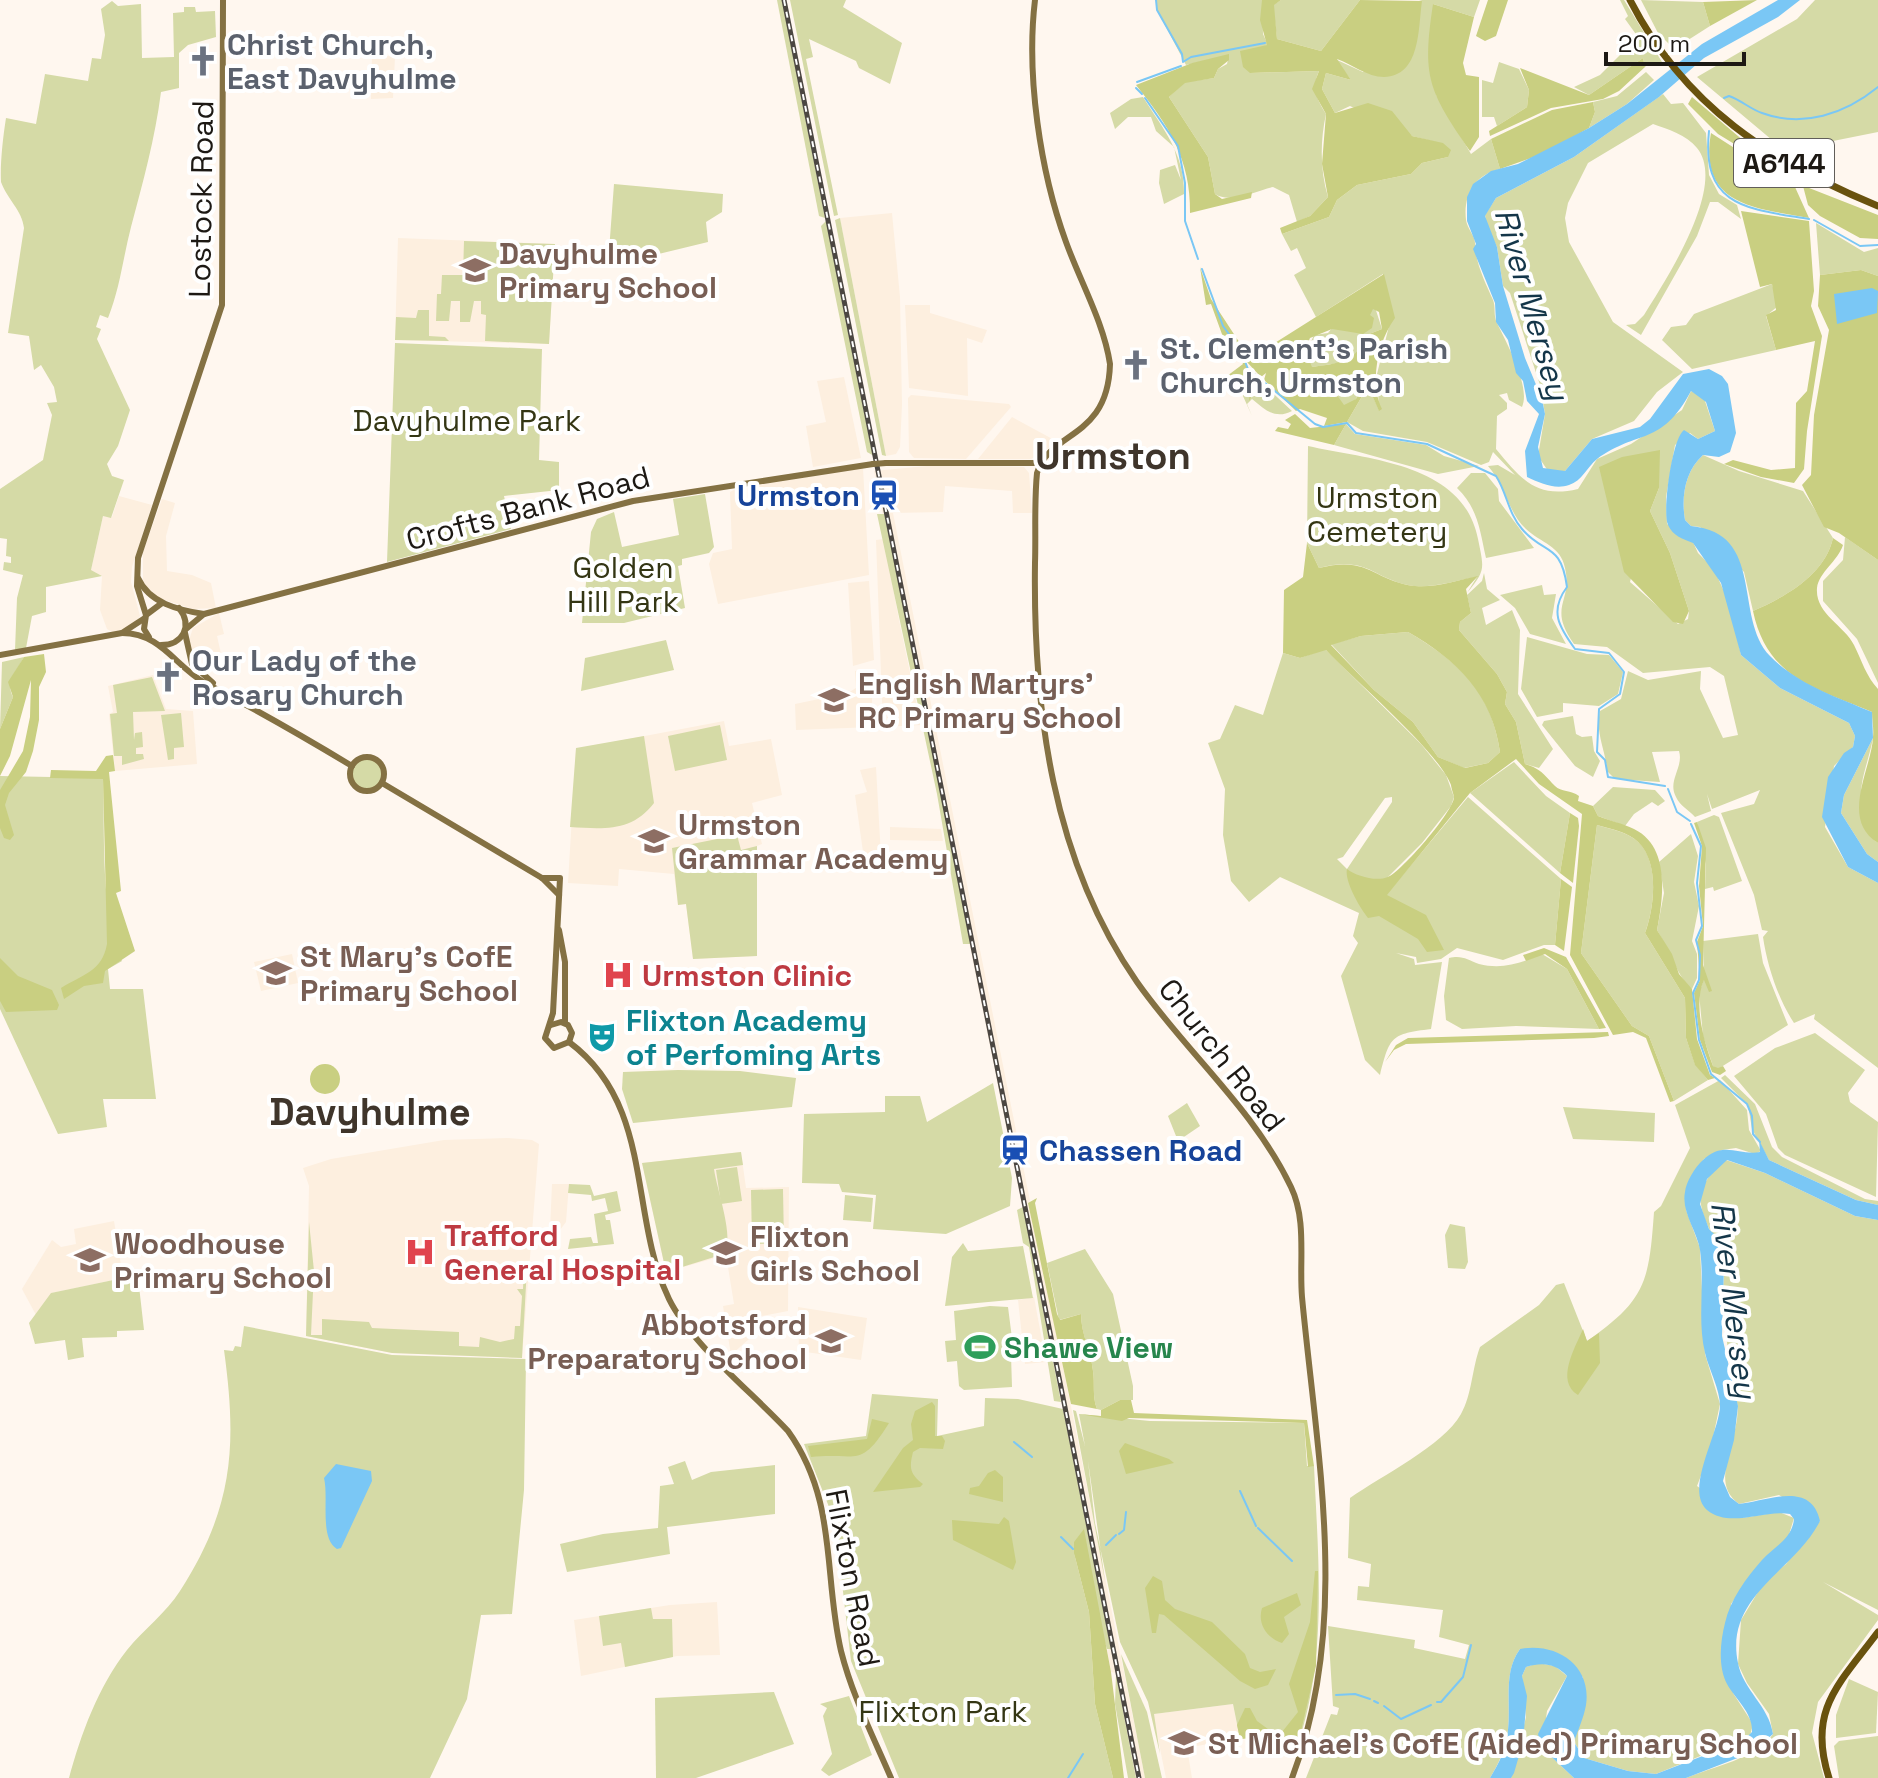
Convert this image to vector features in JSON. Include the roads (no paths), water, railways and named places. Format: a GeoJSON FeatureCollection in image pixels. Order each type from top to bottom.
{"type":"FeatureCollection","features":[{"type":"Feature","properties":{"kind":"main road","name":"Lostock Road"},"geometry":{"type":"LineString","coordinates":[[145,616],[137,576],[140,550],[222,305],[223,0]]}},
{"type":"Feature","properties":{"kind":"main road"},"geometry":{"type":"LineString","coordinates":[[1035,0],[1031,55],[1051,188],[1110,364],[1105,391],[1095,416],[1040,463]]}},
{"type":"Feature","properties":{"kind":"main road","name":"A6144"},"geometry":{"type":"LineString","coordinates":[[1630,0],[1662,52],[1702,99],[1745,137],[1785,163],[1878,206]]}},
{"type":"Feature","properties":{"kind":"main road","name":"Crofts Bank Road"},"geometry":{"type":"LineString","coordinates":[[185,631],[204,614],[633,501],[870,464],[1040,463]]}},
{"type":"Feature","properties":{"kind":"main road","name":"Church Road"},"geometry":{"type":"LineString","coordinates":[[1040,463],[1036,481],[1035,571],[1039,695],[1051,773],[1082,885],[1097,918],[1136,981],[1231,1093],[1283,1172],[1300,1219],[1300,1269],[1324,1500],[1325,1545],[1320,1679],[1309,1732],[1292,1778]]}},
{"type":"Feature","properties":{"kind":"main road"},"geometry":{"type":"LineString","coordinates":[[137,576],[149,597],[179,608],[186,618],[190,660],[202,677]]}},
{"type":"Feature","properties":{"kind":"main road"},"geometry":{"type":"LineString","coordinates":[[0,655],[43,650],[122,633],[163,603]]}},
{"type":"Feature","properties":{"kind":"main road","name":"Crofts Bank Road"},"geometry":{"type":"LineString","coordinates":[[179,608],[204,614]]}},
{"type":"Feature","properties":{"kind":"main road"},"geometry":{"type":"LineString","coordinates":[[145,616],[144,629],[151,640]]}},
{"type":"Feature","properties":{"kind":"main road"},"geometry":{"type":"LineString","coordinates":[[161,645],[176,642],[185,631]]}},
{"type":"Feature","properties":{"kind":"main road"},"geometry":{"type":"LineString","coordinates":[[122,633],[161,645],[218,688],[352,766]]}},
{"type":"Feature","properties":{"kind":"main road"},"geometry":{"type":"LineString","coordinates":[[362,758],[378,760],[384,773],[382,783],[371,791],[358,788],[350,777],[352,766],[362,758]]}},
{"type":"Feature","properties":{"kind":"main road"},"geometry":{"type":"LineString","coordinates":[[382,783],[542,878],[559,895]]}},
{"type":"Feature","properties":{"kind":"main road"},"geometry":{"type":"LineString","coordinates":[[542,878],[560,878],[551,1025],[545,1033],[547,1044],[558,1048],[569,1042],[572,1033],[565,1023],[565,962],[558,927]]}},
{"type":"Feature","properties":{"kind":"main road"},"geometry":{"type":"LineString","coordinates":[[551,1025],[565,1023]]}},
{"type":"Feature","properties":{"kind":"main road","name":"Flixton Road"},"geometry":{"type":"LineString","coordinates":[[569,1042],[618,1099],[660,1275],[675,1309],[788,1431],[824,1515],[838,1637],[848,1677],[891,1778]]}},
{"type":"Feature","properties":{"kind":"main road"},"geometry":{"type":"LineString","coordinates":[[1829,1778],[1820,1739],[1823,1711],[1878,1632]]}},
{"type":"Feature","properties":{"kind":"water"},"geometry":{"type":"Polygon","coordinates":[[[1778,0],[1800,0],[1778,17],[1704,58],[1659,97],[1574,157],[1496,198],[1485,216],[1497,247],[1503,286],[1525,358],[1542,399],[1545,414],[1538,447],[1543,468],[1565,471],[1592,439],[1640,427],[1650,419],[1683,374],[1709,369],[1722,376],[1728,384],[1736,433],[1730,452],[1719,457],[1703,455],[1697,461],[1688,477],[1684,494],[1685,520],[1691,526],[1714,532],[1730,544],[1745,579],[1759,640],[1770,656],[1805,682],[1872,712],[1873,738],[1844,795],[1841,813],[1867,854],[1878,862],[1878,883],[1848,867],[1822,817],[1828,777],[1844,753],[1853,747],[1855,736],[1849,723],[1780,688],[1741,655],[1721,583],[1693,543],[1675,534],[1668,525],[1669,476],[1680,436],[1684,430],[1698,439],[1715,431],[1706,402],[1691,391],[1680,409],[1659,429],[1597,459],[1569,485],[1553,486],[1527,477],[1525,451],[1539,414],[1527,401],[1508,340],[1496,322],[1495,303],[1473,249],[1476,244],[1467,221],[1467,197],[1473,184],[1491,171],[1518,164],[1589,128],[1627,104],[1702,44],[1778,0]]]}},
{"type":"Feature","properties":{"kind":"water"},"geometry":{"type":"Polygon","coordinates":[[[1872,288],[1878,291],[1877,313],[1837,324],[1834,294],[1872,288]]]}},
{"type":"Feature","properties":{"kind":"water"},"geometry":{"type":"Polygon","coordinates":[[[1759,1140],[1769,1160],[1856,1200],[1878,1205],[1878,1220],[1855,1216],[1765,1173],[1727,1160],[1707,1179],[1700,1204],[1709,1229],[1717,1237],[1724,1266],[1722,1336],[1738,1406],[1734,1440],[1723,1481],[1730,1497],[1739,1504],[1775,1497],[1798,1497],[1815,1508],[1820,1521],[1809,1539],[1751,1602],[1741,1620],[1736,1640],[1741,1673],[1767,1715],[1773,1734],[1753,1752],[1686,1778],[1574,1778],[1542,1748],[1538,1734],[1567,1676],[1553,1666],[1537,1664],[1526,1667],[1522,1676],[1527,1696],[1523,1742],[1514,1773],[1511,1778],[1490,1778],[1506,1743],[1511,1667],[1520,1649],[1546,1649],[1558,1653],[1569,1659],[1583,1678],[1586,1705],[1574,1742],[1584,1758],[1628,1771],[1656,1774],[1744,1740],[1752,1732],[1747,1713],[1722,1670],[1723,1630],[1739,1590],[1762,1560],[1790,1532],[1794,1519],[1790,1514],[1780,1513],[1726,1518],[1707,1510],[1701,1501],[1699,1489],[1704,1461],[1720,1406],[1703,1340],[1700,1250],[1684,1199],[1689,1179],[1703,1160],[1725,1150],[1760,1152],[1759,1140]]]}},
{"type":"Feature","properties":{"kind":"water"},"geometry":{"type":"Polygon","coordinates":[[[336,1464],[371,1471],[372,1481],[341,1548],[337,1549],[331,1544],[326,1527],[324,1478],[336,1464]]]}},
{"type":"Feature","properties":{"kind":"waterway"},"geometry":{"type":"LineString","coordinates":[[1156,0],[1157,10],[1182,54],[1183,62],[1191,57],[1265,43]]}},
{"type":"Feature","properties":{"kind":"waterway"},"geometry":{"type":"LineString","coordinates":[[1137,82],[1181,66]]}},
{"type":"Feature","properties":{"kind":"waterway"},"geometry":{"type":"LineString","coordinates":[[1724,98],[1729,96],[1777,117],[1808,118],[1852,105],[1878,87]]}},
{"type":"Feature","properties":{"kind":"waterway"},"geometry":{"type":"LineString","coordinates":[[1136,88],[1142,94]]}},
{"type":"Feature","properties":{"kind":"waterway"},"geometry":{"type":"LineString","coordinates":[[1145,98],[1178,146],[1185,183],[1185,221],[1198,259]]}},
{"type":"Feature","properties":{"kind":"waterway"},"geometry":{"type":"LineString","coordinates":[[1709,131],[1713,176],[1721,190],[1749,207],[1809,219]]}},
{"type":"Feature","properties":{"kind":"waterway"},"geometry":{"type":"LineString","coordinates":[[1814,220],[1860,246],[1878,245]]}},
{"type":"Feature","properties":{"kind":"waterway"},"geometry":{"type":"LineString","coordinates":[[1202,269],[1223,326],[1240,349],[1248,369],[1315,424],[1323,427],[1347,423],[1356,433],[1427,444],[1496,476],[1517,523],[1561,563],[1567,587],[1557,611],[1569,641],[1575,649],[1609,653],[1624,672],[1620,694],[1599,709],[1597,752],[1605,760],[1608,777],[1665,786]]}},
{"type":"Feature","properties":{"kind":"waterway"},"geometry":{"type":"LineString","coordinates":[[1668,789],[1677,812],[1690,821]]}},
{"type":"Feature","properties":{"kind":"waterway"},"geometry":{"type":"LineString","coordinates":[[1691,824],[1701,846],[1697,883],[1702,926],[1696,940],[1700,955],[1699,980],[1693,993],[1699,1040],[1711,1074],[1747,1104],[1752,1116],[1753,1134],[1760,1142]]}},
{"type":"Feature","properties":{"kind":"waterway"},"geometry":{"type":"LineString","coordinates":[[1014,1442],[1032,1457]]}},
{"type":"Feature","properties":{"kind":"waterway"},"geometry":{"type":"LineString","coordinates":[[1240,1491],[1256,1526]]}},
{"type":"Feature","properties":{"kind":"waterway"},"geometry":{"type":"LineString","coordinates":[[1119,1534],[1124,1530],[1126,1512]]}},
{"type":"Feature","properties":{"kind":"waterway"},"geometry":{"type":"LineString","coordinates":[[1258,1528],[1292,1561]]}},
{"type":"Feature","properties":{"kind":"waterway"},"geometry":{"type":"LineString","coordinates":[[1106,1545],[1116,1535]]}},
{"type":"Feature","properties":{"kind":"waterway"},"geometry":{"type":"LineString","coordinates":[[1061,1537],[1073,1549]]}},
{"type":"Feature","properties":{"kind":"waterway"},"geometry":{"type":"LineString","coordinates":[[1437,1702],[1441,1702],[1463,1677],[1471,1645]]}},
{"type":"Feature","properties":{"kind":"waterway"},"geometry":{"type":"LineString","coordinates":[[1336,1695],[1355,1694],[1370,1699]]}},
{"type":"Feature","properties":{"kind":"waterway"},"geometry":{"type":"LineString","coordinates":[[1374,1701],[1378,1703]]}},
{"type":"Feature","properties":{"kind":"waterway"},"geometry":{"type":"LineString","coordinates":[[1384,1706],[1401,1719],[1431,1705]]}},
{"type":"Feature","properties":{"kind":"waterway"},"geometry":{"type":"LineString","coordinates":[[1068,1778],[1083,1754]]}},
{"type":"Feature","properties":{"kind":"railway"},"geometry":{"type":"LineString","coordinates":[[784,0],[1139,1778]]}},
{"type":"Feature","properties":{"kind":"place","name":"Christ Church, East Davyhulme"},"geometry":{"type":"Point","coordinates":[203,61]}},
{"type":"Feature","properties":{"kind":"place","name":"Davyhulme Primary School"},"geometry":{"type":"Point","coordinates":[475,270]}},
{"type":"Feature","properties":{"kind":"place","name":"St. Clement's Parish Church, Urmston"},"geometry":{"type":"Point","coordinates":[1136,365]}},
{"type":"Feature","properties":{"kind":"place","name":"Urmston"},"geometry":{"type":"Point","coordinates":[884,495]}},
{"type":"Feature","properties":{"kind":"place","name":"Our Lady of the Rosary Church"},"geometry":{"type":"Point","coordinates":[168,677]}},
{"type":"Feature","properties":{"kind":"place","name":"English Martyrs' RC Primary School"},"geometry":{"type":"Point","coordinates":[834,700]}},
{"type":"Feature","properties":{"kind":"place","name":"Urmston Grammar Academy"},"geometry":{"type":"Point","coordinates":[654,841]}},
{"type":"Feature","properties":{"kind":"place","name":"St Mary's CofE Primary School"},"geometry":{"type":"Point","coordinates":[276,973]}},
{"type":"Feature","properties":{"kind":"place","name":"Urmston Clinic"},"geometry":{"type":"Point","coordinates":[618,975]}},
{"type":"Feature","properties":{"kind":"place","name":"Flixton Academy of Perfoming Arts"},"geometry":{"type":"Point","coordinates":[602,1037]}},
{"type":"Feature","properties":{"kind":"place","name":"Chassen Road"},"geometry":{"type":"Point","coordinates":[1015,1150]}},
{"type":"Feature","properties":{"kind":"place","name":"Trafford General Hospital"},"geometry":{"type":"Point","coordinates":[420,1252]}},
{"type":"Feature","properties":{"kind":"place","name":"Flixton Girls School"},"geometry":{"type":"Point","coordinates":[726,1253]}},
{"type":"Feature","properties":{"kind":"place","name":"Woodhouse Primary School"},"geometry":{"type":"Point","coordinates":[90,1260]}},
{"type":"Feature","properties":{"kind":"place","name":"Abbotsford Preparatory School"},"geometry":{"type":"Point","coordinates":[831,1341]}},
{"type":"Feature","properties":{"kind":"place","name":"Shawe View"},"geometry":{"type":"Point","coordinates":[980,1347]}},
{"type":"Feature","properties":{"kind":"place","name":"St Michael's CofE (Aided) Primary School"},"geometry":{"type":"Point","coordinates":[1184,1743]}},
{"type":"Feature","properties":{"kind":"district","name":"Urmston"},"geometry":{"type":"Point","coordinates":[1113,456]}},
{"type":"Feature","properties":{"kind":"district","name":"Davyhulme"},"geometry":{"type":"Point","coordinates":[370,1112]}},
{"type":"Feature","properties":{"kind":"water label","name":"River Mersey"},"geometry":{"type":"Point","coordinates":[1532,304]}},
{"type":"Feature","properties":{"kind":"water label","name":"River Mersey"},"geometry":{"type":"Point","coordinates":[1734,1300]}},
{"type":"Feature","properties":{"kind":"park label","name":"Davyhulme Park"},"geometry":{"type":"Point","coordinates":[467,420]}},
{"type":"Feature","properties":{"kind":"park label","name":"Urmston Cemetery"},"geometry":{"type":"Point","coordinates":[1377,514]}},
{"type":"Feature","properties":{"kind":"park label","name":"Golden Hill Park"},"geometry":{"type":"Point","coordinates":[623,584]}},
{"type":"Feature","properties":{"kind":"park label","name":"Flixton Park"},"geometry":{"type":"Point","coordinates":[943,1711]}}]}
